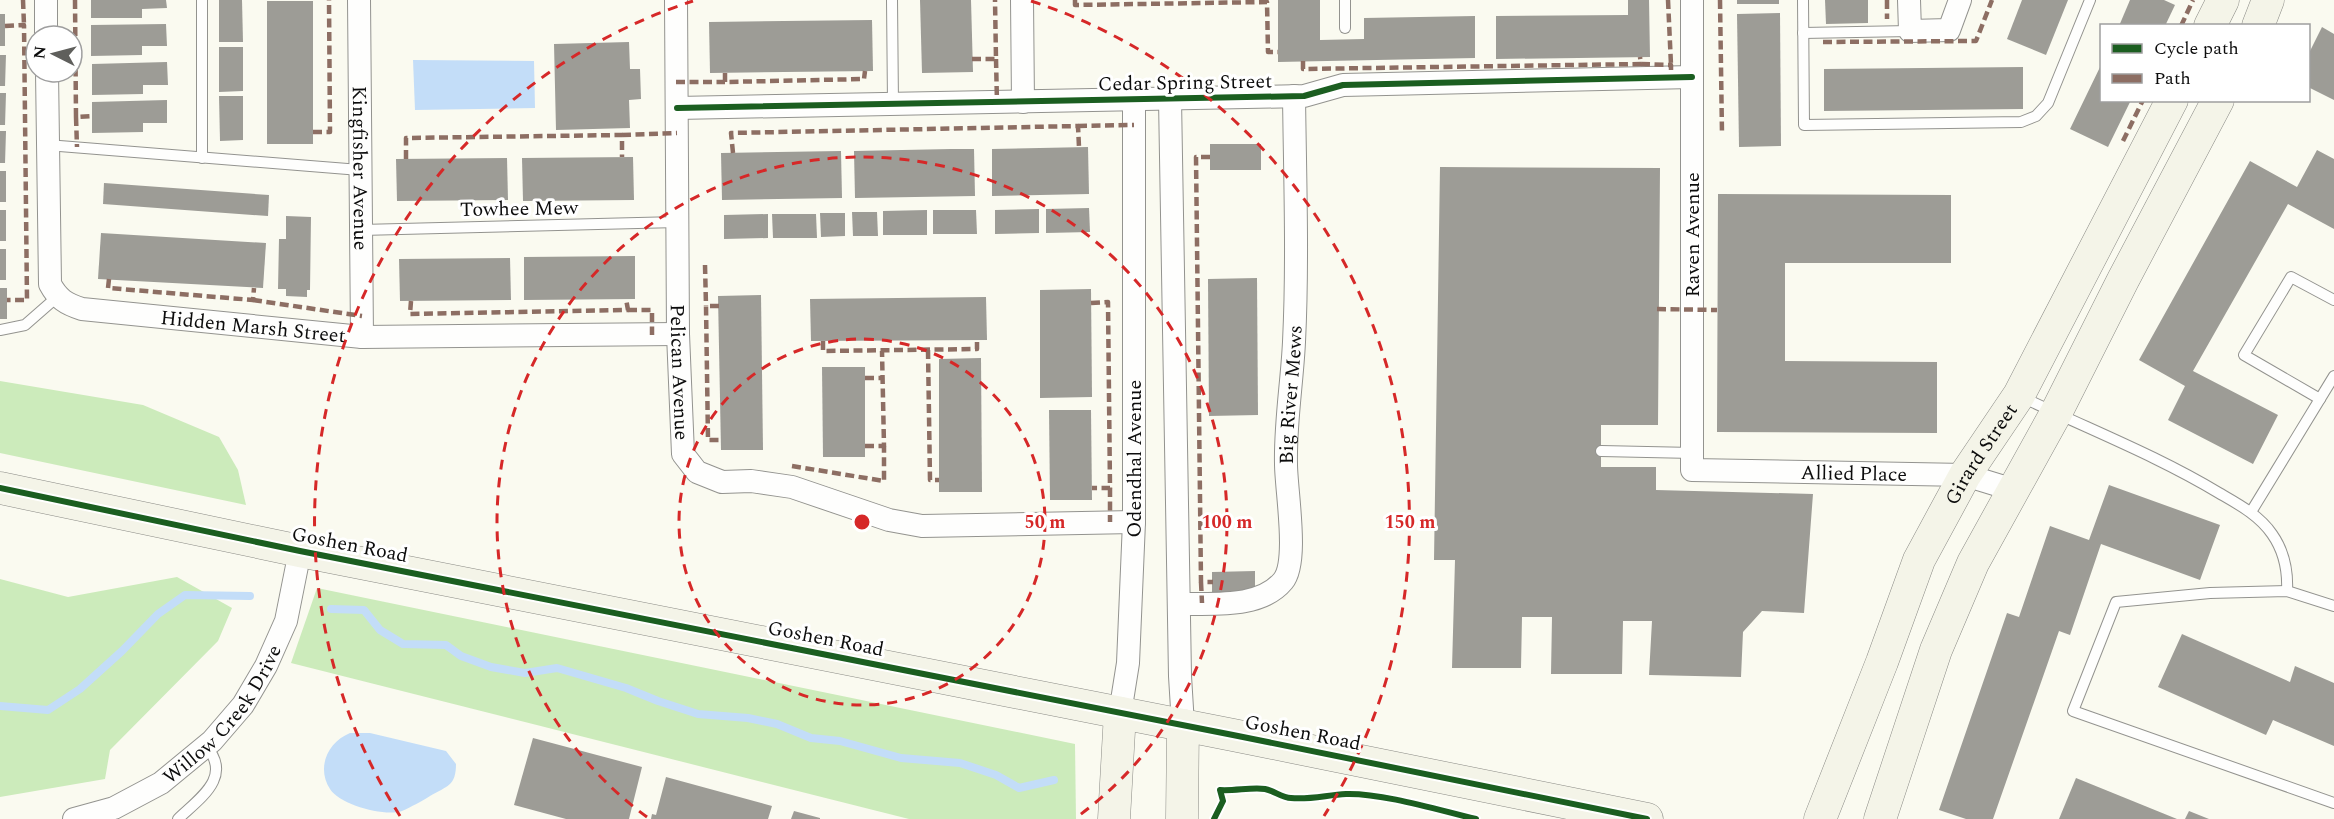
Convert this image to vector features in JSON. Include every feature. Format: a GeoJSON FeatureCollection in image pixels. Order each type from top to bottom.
{"type":"FeatureCollection","features":[{"type":"Feature","properties":{"kind":"street"},"geometry":{"type":"LineString","coordinates":[[46,0],[46,24]]}},
{"type":"Feature","properties":{"kind":"street","name":"Kingfisher Avenue"},"geometry":{"type":"LineString","coordinates":[[359,0],[362,338]]}},
{"type":"Feature","properties":{"kind":"street","name":"Pelican Avenue"},"geometry":{"type":"LineString","coordinates":[[676,0],[678,334],[683,454],[697,472],[723,482],[751,481],[792,486],[889,520],[922,526],[1134,522]]}},
{"type":"Feature","properties":{"kind":"street"},"geometry":{"type":"LineString","coordinates":[[1022,0],[1023,102]]}},
{"type":"Feature","properties":{"kind":"street","name":"Raven Avenue"},"geometry":{"type":"LineString","coordinates":[[1692,0],[1692,461]]}},
{"type":"Feature","properties":{"kind":"street"},"geometry":{"type":"LineString","coordinates":[[1909,0],[1910,30],[1949,30],[1960,0]]}},
{"type":"Feature","properties":{"kind":"street"},"geometry":{"type":"LineString","coordinates":[[2211,24],[2223,0]]}},
{"type":"Feature","properties":{"kind":"street"},"geometry":{"type":"LineString","coordinates":[[2259,24],[2268,0]]}},
{"type":"Feature","properties":{"kind":"street","name":"Cedar Spring Street"},"geometry":{"type":"LineString","coordinates":[[677,108],[1304,96],[1342,85],[1692,77]]}},
{"type":"Feature","properties":{"kind":"street"},"geometry":{"type":"LineString","coordinates":[[46,84],[48,267],[50,284],[57,297]]}},
{"type":"Feature","properties":{"kind":"street","name":"Big River Mews"},"geometry":{"type":"LineString","coordinates":[[1180,604],[1249,600],[1267,594],[1284,580],[1290,563],[1286,464],[1294,341],[1296,233],[1294,96]]}},
{"type":"Feature","properties":{"kind":"street","name":"Odendhal Avenue"},"geometry":{"type":"LineString","coordinates":[[1114,819],[1120,713],[1128,663],[1134,522],[1134,99]]}},
{"type":"Feature","properties":{"kind":"street","name":"Odendhal Avenue"},"geometry":{"type":"LineString","coordinates":[[1170,99],[1180,676],[1183,725]]}},
{"type":"Feature","properties":{"kind":"street","name":"Girard Street"},"geometry":{"type":"LineString","coordinates":[[1820,819],[1882,662],[1919,560],[1965,475],[2019,395],[2171,102]]}},
{"type":"Feature","properties":{"kind":"street","name":"Girard Street"},"geometry":{"type":"LineString","coordinates":[[1880,819],[1936,650],[1973,563],[2056,413],[2217,102]]}},
{"type":"Feature","properties":{"kind":"street","name":"Hidden Marsh Street"},"geometry":{"type":"LineString","coordinates":[[57,297],[69,305],[82,309],[362,338],[678,334]]}},
{"type":"Feature","properties":{"kind":"street","name":"Allied Place"},"geometry":{"type":"LineString","coordinates":[[1692,461],[1965,475],[2014,490]]}},
{"type":"Feature","properties":{"kind":"street","name":"Goshen Road"},"geometry":{"type":"LineString","coordinates":[[0,488],[300,551],[1647,819]]}},
{"type":"Feature","properties":{"kind":"street","name":"Willow Creek Drive"},"geometry":{"type":"LineString","coordinates":[[74,819],[114,808],[162,783],[206,746],[243,705],[266,666],[286,621],[300,551]]}},
{"type":"Feature","properties":{"kind":"street"},"geometry":{"type":"LineString","coordinates":[[1182,819],[1183,725]]}},
{"type":"Feature","properties":{"kind":"lane"},"geometry":{"type":"LineString","coordinates":[[202,0],[202,158]]}},
{"type":"Feature","properties":{"kind":"lane"},"geometry":{"type":"LineString","coordinates":[[892,0],[893,105]]}},
{"type":"Feature","properties":{"kind":"lane"},"geometry":{"type":"LineString","coordinates":[[1345,0],[1345,28]]}},
{"type":"Feature","properties":{"kind":"lane"},"geometry":{"type":"LineString","coordinates":[[1803,0],[1804,125],[2021,122],[2036,116],[2048,103],[2090,0]]}},
{"type":"Feature","properties":{"kind":"lane"},"geometry":{"type":"LineString","coordinates":[[1803,33],[1910,30]]}},
{"type":"Feature","properties":{"kind":"lane"},"geometry":{"type":"LineString","coordinates":[[47,145],[360,170]]}},
{"type":"Feature","properties":{"kind":"lane","name":"Towhee Mew"},"geometry":{"type":"LineString","coordinates":[[361,230],[678,222]]}},
{"type":"Feature","properties":{"kind":"lane"},"geometry":{"type":"LineString","coordinates":[[2320,399],[2244,355],[2291,277],[2334,300]]}},
{"type":"Feature","properties":{"kind":"lane"},"geometry":{"type":"LineString","coordinates":[[0,330],[25,325],[57,297]]}},
{"type":"Feature","properties":{"kind":"lane"},"geometry":{"type":"LineString","coordinates":[[2251,512],[2334,376]]}},
{"type":"Feature","properties":{"kind":"lane"},"geometry":{"type":"LineString","coordinates":[[2019,395],[2186,473],[2251,512],[2272,534],[2282,554],[2288,573],[2287,591]]}},
{"type":"Feature","properties":{"kind":"lane"},"geometry":{"type":"LineString","coordinates":[[1601,451],[1692,461]]}},
{"type":"Feature","properties":{"kind":"lane"},"geometry":{"type":"LineString","coordinates":[[2334,606],[2287,591],[2210,593],[2116,602],[2073,711],[2334,803]]}},
{"type":"Feature","properties":{"kind":"lane"},"geometry":{"type":"LineString","coordinates":[[178,819],[208,791],[218,769],[215,756],[206,746]]}},
{"type":"Feature","properties":{"kind":"green space"},"geometry":{"type":"Polygon","coordinates":[[[0,381],[143,405],[219,437],[238,470],[246,505],[0,453],[0,381]]]}},
{"type":"Feature","properties":{"kind":"green space"},"geometry":{"type":"Polygon","coordinates":[[[177,577],[232,608],[218,641],[110,750],[105,779],[0,797],[0,579],[68,597],[177,577]]]}},
{"type":"Feature","properties":{"kind":"green space"},"geometry":{"type":"Polygon","coordinates":[[[317,588],[1075,744],[1076,819],[909,819],[291,663],[317,588]]]}},
{"type":"Feature","properties":{"kind":"water"},"geometry":{"type":"Polygon","coordinates":[[[413,60],[534,61],[535,108],[415,110],[413,60]]]}},
{"type":"Feature","properties":{"kind":"water"},"geometry":{"type":"Polygon","coordinates":[[[350,733],[370,733],[446,751],[456,764],[454,777],[446,787],[402,811],[374,811],[353,805],[335,795],[326,781],[324,772],[326,756],[330,749],[342,737],[350,733]]]}},
{"type":"Feature","properties":{"kind":"building"},"geometry":{"type":"Polygon","coordinates":[[[91,0],[166,0],[167,8],[142,9],[142,18],[91,18],[91,0]]]}},
{"type":"Feature","properties":{"kind":"building"},"geometry":{"type":"Polygon","coordinates":[[[219,0],[242,0],[243,42],[219,42],[219,0]]]}},
{"type":"Feature","properties":{"kind":"building"},"geometry":{"type":"Polygon","coordinates":[[[920,0],[971,0],[973,72],[922,73],[920,0]]]}},
{"type":"Feature","properties":{"kind":"building"},"geometry":{"type":"Polygon","coordinates":[[[1278,0],[1320,0],[1320,40],[1364,39],[1364,18],[1475,16],[1475,58],[1278,62],[1278,0]]]}},
{"type":"Feature","properties":{"kind":"building"},"geometry":{"type":"Polygon","coordinates":[[[1628,0],[1649,0],[1650,57],[1496,59],[1496,16],[1628,15],[1628,0]]]}},
{"type":"Feature","properties":{"kind":"building"},"geometry":{"type":"Polygon","coordinates":[[[1737,0],[1779,0],[1779,4],[1737,4],[1737,0]]]}},
{"type":"Feature","properties":{"kind":"building"},"geometry":{"type":"Polygon","coordinates":[[[1825,0],[1868,0],[1868,23],[1826,24],[1825,0]]]}},
{"type":"Feature","properties":{"kind":"building"},"geometry":{"type":"Polygon","coordinates":[[[2022,0],[2068,0],[2046,55],[2007,39],[2022,0]]]}},
{"type":"Feature","properties":{"kind":"building"},"geometry":{"type":"Polygon","coordinates":[[[2130,0],[2164,0],[2175,5],[2166,24],[2120,24],[2130,0]]]}},
{"type":"Feature","properties":{"kind":"building"},"geometry":{"type":"Polygon","coordinates":[[[267,1],[313,1],[313,144],[267,144],[267,1]]]}},
{"type":"Feature","properties":{"kind":"building"},"geometry":{"type":"Polygon","coordinates":[[[1780,13],[1781,146],[1739,147],[1737,14],[1780,13]]]}},
{"type":"Feature","properties":{"kind":"building"},"geometry":{"type":"Polygon","coordinates":[[[0,14],[5,14],[5,46],[0,46],[0,14]]]}},
{"type":"Feature","properties":{"kind":"building"},"geometry":{"type":"Polygon","coordinates":[[[872,20],[873,71],[710,73],[709,22],[872,20]]]}},
{"type":"Feature","properties":{"kind":"building"},"geometry":{"type":"Polygon","coordinates":[[[166,24],[167,46],[142,46],[142,55],[91,56],[91,25],[166,24]]]}},
{"type":"Feature","properties":{"kind":"building"},"geometry":{"type":"Polygon","coordinates":[[[2322,27],[2334,34],[2334,100],[2310,88],[2310,51],[2322,27]]]}},
{"type":"Feature","properties":{"kind":"building"},"geometry":{"type":"Polygon","coordinates":[[[629,42],[630,69],[640,69],[641,99],[629,100],[630,128],[556,130],[554,44],[629,42]]]}},
{"type":"Feature","properties":{"kind":"building"},"geometry":{"type":"Polygon","coordinates":[[[219,47],[243,47],[243,91],[219,92],[219,47]]]}},
{"type":"Feature","properties":{"kind":"building"},"geometry":{"type":"Polygon","coordinates":[[[0,55],[6,55],[5,86],[0,86],[0,55]]]}},
{"type":"Feature","properties":{"kind":"building"},"geometry":{"type":"Polygon","coordinates":[[[167,62],[168,85],[143,85],[143,94],[92,95],[92,64],[167,62]]]}},
{"type":"Feature","properties":{"kind":"building"},"geometry":{"type":"Polygon","coordinates":[[[2023,67],[2023,109],[1824,111],[1824,69],[2023,67]]]}},
{"type":"Feature","properties":{"kind":"building"},"geometry":{"type":"Polygon","coordinates":[[[2100,67],[2100,102],[2130,102],[2108,147],[2070,129],[2100,67]]]}},
{"type":"Feature","properties":{"kind":"building"},"geometry":{"type":"Polygon","coordinates":[[[0,93],[6,93],[5,125],[0,125],[0,93]]]}},
{"type":"Feature","properties":{"kind":"building"},"geometry":{"type":"Polygon","coordinates":[[[219,96],[243,96],[243,140],[220,141],[219,96]]]}},
{"type":"Feature","properties":{"kind":"building"},"geometry":{"type":"Polygon","coordinates":[[[167,100],[167,123],[143,123],[143,132],[92,133],[92,102],[167,100]]]}},
{"type":"Feature","properties":{"kind":"building"},"geometry":{"type":"Polygon","coordinates":[[[0,131],[6,131],[5,163],[0,163],[0,131]]]}},
{"type":"Feature","properties":{"kind":"building"},"geometry":{"type":"Polygon","coordinates":[[[1210,144],[1261,144],[1261,170],[1210,170],[1210,144]]]}},
{"type":"Feature","properties":{"kind":"building"},"geometry":{"type":"Polygon","coordinates":[[[1088,147],[1089,194],[992,196],[992,149],[1088,147]]]}},
{"type":"Feature","properties":{"kind":"building"},"geometry":{"type":"Polygon","coordinates":[[[974,149],[975,196],[855,198],[854,151],[974,149]]]}},
{"type":"Feature","properties":{"kind":"building"},"geometry":{"type":"Polygon","coordinates":[[[2317,150],[2334,159],[2334,229],[2288,204],[2193,371],[2278,415],[2253,464],[2168,420],[2185,386],[2139,360],[2250,161],[2297,187],[2317,150]]]}},
{"type":"Feature","properties":{"kind":"building"},"geometry":{"type":"Polygon","coordinates":[[[841,151],[842,198],[722,200],[721,153],[841,151]]]}},
{"type":"Feature","properties":{"kind":"building"},"geometry":{"type":"Polygon","coordinates":[[[633,157],[634,200],[523,201],[522,158],[633,157]]]}},
{"type":"Feature","properties":{"kind":"building"},"geometry":{"type":"Polygon","coordinates":[[[507,158],[508,200],[397,201],[396,159],[507,158]]]}},
{"type":"Feature","properties":{"kind":"building"},"geometry":{"type":"Polygon","coordinates":[[[1440,167],[1660,168],[1658,425],[1601,425],[1601,467],[1656,467],[1656,490],[1813,494],[1804,613],[1762,611],[1743,632],[1741,677],[1649,675],[1652,621],[1623,621],[1622,674],[1551,674],[1552,617],[1522,617],[1521,668],[1452,668],[1455,560],[1434,560],[1440,167]]]}},
{"type":"Feature","properties":{"kind":"building"},"geometry":{"type":"Polygon","coordinates":[[[0,171],[6,171],[6,202],[0,202],[0,171]]]}},
{"type":"Feature","properties":{"kind":"building"},"geometry":{"type":"Polygon","coordinates":[[[104,183],[269,195],[268,216],[103,204],[104,183]]]}},
{"type":"Feature","properties":{"kind":"building"},"geometry":{"type":"Polygon","coordinates":[[[1718,194],[1951,195],[1951,263],[1785,263],[1785,361],[1937,362],[1937,433],[1717,432],[1718,194]]]}},
{"type":"Feature","properties":{"kind":"building"},"geometry":{"type":"Polygon","coordinates":[[[1089,208],[1090,232],[1046,233],[1046,209],[1089,208]]]}},
{"type":"Feature","properties":{"kind":"building"},"geometry":{"type":"Polygon","coordinates":[[[1039,209],[1039,233],[995,234],[995,210],[1039,209]]]}},
{"type":"Feature","properties":{"kind":"building"},"geometry":{"type":"Polygon","coordinates":[[[0,210],[6,210],[6,241],[0,241],[0,210]]]}},
{"type":"Feature","properties":{"kind":"building"},"geometry":{"type":"Polygon","coordinates":[[[927,210],[927,235],[883,235],[883,211],[927,210]]]}},
{"type":"Feature","properties":{"kind":"building"},"geometry":{"type":"Polygon","coordinates":[[[933,210],[976,210],[977,234],[933,234],[933,210]]]}},
{"type":"Feature","properties":{"kind":"building"},"geometry":{"type":"Polygon","coordinates":[[[852,212],[877,212],[878,236],[853,236],[852,212]]]}},
{"type":"Feature","properties":{"kind":"building"},"geometry":{"type":"Polygon","coordinates":[[[820,213],[845,213],[845,236],[821,237],[820,213]]]}},
{"type":"Feature","properties":{"kind":"building"},"geometry":{"type":"Polygon","coordinates":[[[768,214],[768,238],[724,239],[724,215],[768,214]]]}},
{"type":"Feature","properties":{"kind":"building"},"geometry":{"type":"Polygon","coordinates":[[[772,214],[816,214],[817,238],[773,238],[772,214]]]}},
{"type":"Feature","properties":{"kind":"building"},"geometry":{"type":"Polygon","coordinates":[[[286,216],[311,217],[310,290],[307,290],[307,297],[286,296],[286,289],[278,289],[279,239],[286,239],[286,216]]]}},
{"type":"Feature","properties":{"kind":"building"},"geometry":{"type":"Polygon","coordinates":[[[101,233],[266,243],[263,288],[98,279],[101,233]]]}},
{"type":"Feature","properties":{"kind":"building"},"geometry":{"type":"Polygon","coordinates":[[[0,249],[6,249],[6,280],[0,280],[0,249]]]}},
{"type":"Feature","properties":{"kind":"building"},"geometry":{"type":"Polygon","coordinates":[[[635,256],[635,299],[524,300],[524,257],[635,256]]]}},
{"type":"Feature","properties":{"kind":"building"},"geometry":{"type":"Polygon","coordinates":[[[510,258],[511,300],[400,301],[399,259],[510,258]]]}},
{"type":"Feature","properties":{"kind":"building"},"geometry":{"type":"Polygon","coordinates":[[[1257,278],[1258,415],[1209,416],[1208,279],[1257,278]]]}},
{"type":"Feature","properties":{"kind":"building"},"geometry":{"type":"Polygon","coordinates":[[[0,288],[7,288],[7,319],[0,319],[0,288]]]}},
{"type":"Feature","properties":{"kind":"building"},"geometry":{"type":"Polygon","coordinates":[[[1091,289],[1092,397],[1040,398],[1040,290],[1091,289]]]}},
{"type":"Feature","properties":{"kind":"building"},"geometry":{"type":"Polygon","coordinates":[[[761,295],[763,450],[721,450],[718,296],[761,295]]]}},
{"type":"Feature","properties":{"kind":"building"},"geometry":{"type":"Polygon","coordinates":[[[986,297],[987,340],[811,341],[810,299],[986,297]]]}},
{"type":"Feature","properties":{"kind":"building"},"geometry":{"type":"Polygon","coordinates":[[[981,358],[982,492],[939,492],[939,359],[981,358]]]}},
{"type":"Feature","properties":{"kind":"building"},"geometry":{"type":"Polygon","coordinates":[[[822,367],[865,367],[865,457],[823,457],[822,367]]]}},
{"type":"Feature","properties":{"kind":"building"},"geometry":{"type":"Polygon","coordinates":[[[1049,410],[1091,410],[1092,500],[1050,500],[1049,410]]]}},
{"type":"Feature","properties":{"kind":"building"},"geometry":{"type":"Polygon","coordinates":[[[2109,485],[2220,525],[2200,580],[2101,544],[2070,635],[2059,631],[1993,819],[1966,819],[1939,810],[2007,613],[2019,617],[2050,526],[2089,540],[2109,485]]]}},
{"type":"Feature","properties":{"kind":"building"},"geometry":{"type":"Polygon","coordinates":[[[1255,571],[1255,593],[1212,593],[1212,572],[1255,571]]]}},
{"type":"Feature","properties":{"kind":"building"},"geometry":{"type":"Polygon","coordinates":[[[2182,634],[2290,682],[2295,666],[2334,683],[2334,746],[2273,720],[2266,735],[2158,687],[2182,634]]]}},
{"type":"Feature","properties":{"kind":"building"},"geometry":{"type":"Polygon","coordinates":[[[533,738],[642,767],[629,819],[566,819],[514,805],[533,738]]]}},
{"type":"Feature","properties":{"kind":"building"},"geometry":{"type":"Polygon","coordinates":[[[666,777],[772,806],[768,819],[651,819],[652,814],[656,815],[666,777]]]}},
{"type":"Feature","properties":{"kind":"building"},"geometry":{"type":"Polygon","coordinates":[[[2076,778],[2177,819],[2059,819],[2076,778]]]}},
{"type":"Feature","properties":{"kind":"building"},"geometry":{"type":"Polygon","coordinates":[[[794,811],[820,818],[820,819],[791,819],[794,811]]]}},
{"type":"Feature","properties":{"kind":"building"},"geometry":{"type":"Polygon","coordinates":[[[2189,811],[2209,819],[2185,819],[2189,811]]]}},
{"type":"Feature","properties":{"kind":"waterway"},"geometry":{"type":"LineString","coordinates":[[0,706],[48,710],[80,689],[158,614],[185,595],[250,596]]}},
{"type":"Feature","properties":{"kind":"waterway"},"geometry":{"type":"LineString","coordinates":[[331,609],[364,610],[380,630],[403,644],[446,645],[461,656],[491,667],[525,673],[557,668],[626,688],[698,714],[748,718],[777,724],[811,738],[840,741],[901,758],[960,763],[996,775],[1019,788],[1054,780]]}},
{"type":"Feature","properties":{"kind":"marked path"},"geometry":{"type":"LineString","coordinates":[[23,0],[24,25]]}},
{"type":"Feature","properties":{"kind":"marked path"},"geometry":{"type":"LineString","coordinates":[[75,0],[76,117],[92,116]]}},
{"type":"Feature","properties":{"kind":"marked path"},"geometry":{"type":"LineString","coordinates":[[313,132],[330,132],[329,0]]}},
{"type":"Feature","properties":{"kind":"marked path"},"geometry":{"type":"LineString","coordinates":[[972,59],[996,59],[995,0]]}},
{"type":"Feature","properties":{"kind":"marked path"},"geometry":{"type":"LineString","coordinates":[[1075,0],[1075,5],[1267,2],[1268,52],[1278,52]]}},
{"type":"Feature","properties":{"kind":"marked path"},"geometry":{"type":"LineString","coordinates":[[1668,0],[1671,65]]}},
{"type":"Feature","properties":{"kind":"marked path"},"geometry":{"type":"LineString","coordinates":[[1720,0],[1722,134]]}},
{"type":"Feature","properties":{"kind":"marked path"},"geometry":{"type":"LineString","coordinates":[[1887,0],[1887,19]]}},
{"type":"Feature","properties":{"kind":"marked path"},"geometry":{"type":"LineString","coordinates":[[1823,42],[1976,41],[1992,0]]}},
{"type":"Feature","properties":{"kind":"marked path"},"geometry":{"type":"LineString","coordinates":[[2182,24],[2193,0]]}},
{"type":"Feature","properties":{"kind":"marked path"},"geometry":{"type":"LineString","coordinates":[[5,26],[24,25],[27,300],[7,300]]}},
{"type":"Feature","properties":{"kind":"marked path"},"geometry":{"type":"LineString","coordinates":[[1303,61],[1303,69],[1641,64],[1640,57]]}},
{"type":"Feature","properties":{"kind":"marked path"},"geometry":{"type":"LineString","coordinates":[[996,59],[997,103]]}},
{"type":"Feature","properties":{"kind":"marked path"},"geometry":{"type":"LineString","coordinates":[[1641,64],[1671,65],[1671,70]]}},
{"type":"Feature","properties":{"kind":"marked path"},"geometry":{"type":"LineString","coordinates":[[725,73],[725,82],[864,79],[865,71]]}},
{"type":"Feature","properties":{"kind":"marked path"},"geometry":{"type":"LineString","coordinates":[[676,82],[725,82]]}},
{"type":"Feature","properties":{"kind":"marked path"},"geometry":{"type":"LineString","coordinates":[[2123,141],[2142,102]]}},
{"type":"Feature","properties":{"kind":"marked path"},"geometry":{"type":"LineString","coordinates":[[76,117],[77,147]]}},
{"type":"Feature","properties":{"kind":"marked path"},"geometry":{"type":"LineString","coordinates":[[1078,126],[1134,125]]}},
{"type":"Feature","properties":{"kind":"marked path"},"geometry":{"type":"LineString","coordinates":[[733,153],[731,133],[1078,126],[1079,147]]}},
{"type":"Feature","properties":{"kind":"marked path"},"geometry":{"type":"LineString","coordinates":[[622,135],[677,133]]}},
{"type":"Feature","properties":{"kind":"marked path"},"geometry":{"type":"LineString","coordinates":[[406,159],[406,138],[622,135],[622,157]]}},
{"type":"Feature","properties":{"kind":"marked path"},"geometry":{"type":"LineString","coordinates":[[1210,157],[1196,157],[1201,582],[1213,582]]}},
{"type":"Feature","properties":{"kind":"marked path"},"geometry":{"type":"LineString","coordinates":[[705,265],[706,306]]}},
{"type":"Feature","properties":{"kind":"marked path"},"geometry":{"type":"LineString","coordinates":[[109,279],[108,288],[253,300],[254,288]]}},
{"type":"Feature","properties":{"kind":"marked path"},"geometry":{"type":"LineString","coordinates":[[411,301],[410,314],[628,310],[626,299]]}},
{"type":"Feature","properties":{"kind":"marked path"},"geometry":{"type":"LineString","coordinates":[[253,300],[362,316]]}},
{"type":"Feature","properties":{"kind":"marked path"},"geometry":{"type":"LineString","coordinates":[[1091,303],[1108,302],[1110,488],[1092,488]]}},
{"type":"Feature","properties":{"kind":"marked path"},"geometry":{"type":"LineString","coordinates":[[719,306],[706,306],[708,440],[721,440]]}},
{"type":"Feature","properties":{"kind":"marked path"},"geometry":{"type":"LineString","coordinates":[[1657,309],[1717,310]]}},
{"type":"Feature","properties":{"kind":"marked path"},"geometry":{"type":"LineString","coordinates":[[628,310],[652,310],[652,335]]}},
{"type":"Feature","properties":{"kind":"marked path"},"geometry":{"type":"LineString","coordinates":[[823,341],[823,351],[977,349],[977,340]]}},
{"type":"Feature","properties":{"kind":"marked path"},"geometry":{"type":"LineString","coordinates":[[928,350],[930,480],[939,480]]}},
{"type":"Feature","properties":{"kind":"marked path"},"geometry":{"type":"LineString","coordinates":[[865,446],[884,446],[882,351]]}},
{"type":"Feature","properties":{"kind":"marked path"},"geometry":{"type":"LineString","coordinates":[[865,378],[883,378]]}},
{"type":"Feature","properties":{"kind":"marked path"},"geometry":{"type":"LineString","coordinates":[[792,466],[884,481],[884,446]]}},
{"type":"Feature","properties":{"kind":"marked path"},"geometry":{"type":"LineString","coordinates":[[1110,488],[1110,522]]}},
{"type":"Feature","properties":{"kind":"marked path"},"geometry":{"type":"LineString","coordinates":[[1201,582],[1202,603]]}},
{"type":"Feature","properties":{"kind":"cycle path"},"geometry":{"type":"LineString","coordinates":[[677,108],[1304,96],[1343,85],[1692,77]]}},
{"type":"Feature","properties":{"kind":"cycle path"},"geometry":{"type":"LineString","coordinates":[[0,488],[300,551],[1647,819]]}},
{"type":"Feature","properties":{"kind":"cycle path"},"geometry":{"type":"LineString","coordinates":[[1214,819],[1223,801],[1220,790],[1255,788],[1272,791],[1285,797],[1298,798],[1346,794],[1377,796],[1476,819]]}}]}
